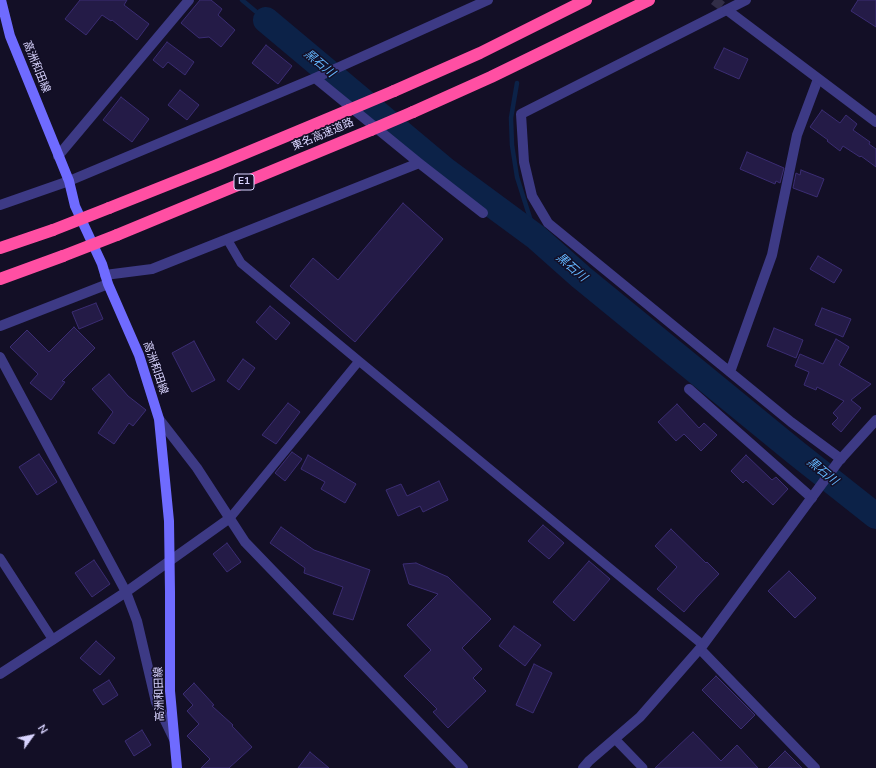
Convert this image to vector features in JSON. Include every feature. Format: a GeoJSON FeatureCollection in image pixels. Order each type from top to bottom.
{"type":"FeatureCollection","features":[{"type":"Feature","properties":{"kind":"highway","name":"東名高速道路"},"geometry":{"type":"LineString","coordinates":[[0,248],[53,230],[216,166],[394,91],[480,53],[586,0]]}},
{"type":"Feature","properties":{"kind":"highway","name":"東名高速道路"},"geometry":{"type":"LineString","coordinates":[[0,279],[132,229],[413,112],[491,77],[649,0]]}},
{"type":"Feature","properties":{"kind":"main road","name":"高洲和田線"},"geometry":{"type":"LineString","coordinates":[[1,0],[10,36],[69,180],[75,206],[102,264],[107,280],[139,355],[159,419],[169,521],[170,691],[177,768]]}},
{"type":"Feature","properties":{"kind":"street"},"geometry":{"type":"LineString","coordinates":[[58,156],[189,0]]}},
{"type":"Feature","properties":{"kind":"street"},"geometry":{"type":"LineString","coordinates":[[0,205],[69,180],[317,77],[488,0]]}},
{"type":"Feature","properties":{"kind":"street"},"geometry":{"type":"LineString","coordinates":[[746,0],[521,114],[524,162],[532,196],[548,223],[839,461]]}},
{"type":"Feature","properties":{"kind":"street"},"geometry":{"type":"LineString","coordinates":[[727,10],[876,122]]}},
{"type":"Feature","properties":{"kind":"street"},"geometry":{"type":"LineString","coordinates":[[317,77],[419,163],[483,213]]}},
{"type":"Feature","properties":{"kind":"street"},"geometry":{"type":"LineString","coordinates":[[730,372],[772,255],[797,135],[818,79]]}},
{"type":"Feature","properties":{"kind":"street"},"geometry":{"type":"LineString","coordinates":[[0,326],[107,280],[152,269],[419,163]]}},
{"type":"Feature","properties":{"kind":"street"},"geometry":{"type":"LineString","coordinates":[[0,357],[126,592],[137,621],[156,702],[174,739]]}},
{"type":"Feature","properties":{"kind":"street"},"geometry":{"type":"LineString","coordinates":[[689,389],[815,494]]}},
{"type":"Feature","properties":{"kind":"street"},"geometry":{"type":"LineString","coordinates":[[159,419],[197,468],[245,542],[463,768]]}},
{"type":"Feature","properties":{"kind":"street"},"geometry":{"type":"LineString","coordinates":[[583,768],[589,761],[640,717],[701,647],[839,461],[876,420]]}},
{"type":"Feature","properties":{"kind":"street"},"geometry":{"type":"LineString","coordinates":[[0,674],[126,592],[230,518]]}},
{"type":"Feature","properties":{"kind":"street"},"geometry":{"type":"LineString","coordinates":[[701,647],[815,768]]}},
{"type":"Feature","properties":{"kind":"lane"},"geometry":{"type":"LineString","coordinates":[[227,239],[241,263],[701,647]]}},
{"type":"Feature","properties":{"kind":"lane"},"geometry":{"type":"LineString","coordinates":[[230,518],[359,361]]}},
{"type":"Feature","properties":{"kind":"lane"},"geometry":{"type":"LineString","coordinates":[[0,558],[53,640]]}},
{"type":"Feature","properties":{"kind":"lane"},"geometry":{"type":"LineString","coordinates":[[615,739],[643,768]]}},
{"type":"Feature","properties":{"kind":"building"},"geometry":{"type":"Polygon","coordinates":[[[80,0],[127,0],[124,5],[149,24],[137,40],[112,20],[111,21],[102,15],[86,35],[65,19],[80,0]]]}},
{"type":"Feature","properties":{"kind":"building"},"geometry":{"type":"Polygon","coordinates":[[[200,0],[211,0],[222,9],[218,15],[235,30],[221,47],[209,37],[199,38],[181,23],[200,0]]]}},
{"type":"Feature","properties":{"kind":"building"},"geometry":{"type":"Polygon","coordinates":[[[858,0],[876,0],[876,27],[851,11],[858,0]]]}},
{"type":"Feature","properties":{"kind":"building"},"geometry":{"type":"Polygon","coordinates":[[[167,42],[194,62],[185,75],[168,62],[163,68],[153,60],[167,42]]]}},
{"type":"Feature","properties":{"kind":"building"},"geometry":{"type":"Polygon","coordinates":[[[266,45],[292,66],[278,84],[252,63],[266,45]]]}},
{"type":"Feature","properties":{"kind":"building"},"geometry":{"type":"Polygon","coordinates":[[[724,48],[748,59],[739,79],[714,68],[724,48]]]}},
{"type":"Feature","properties":{"kind":"building"},"geometry":{"type":"Polygon","coordinates":[[[180,90],[199,105],[187,120],[168,105],[180,90]]]}},
{"type":"Feature","properties":{"kind":"building"},"geometry":{"type":"Polygon","coordinates":[[[121,97],[149,119],[132,142],[103,120],[121,97]]]}},
{"type":"Feature","properties":{"kind":"building"},"geometry":{"type":"Polygon","coordinates":[[[822,110],[840,123],[846,115],[857,124],[853,130],[870,142],[869,144],[876,149],[876,167],[861,156],[860,157],[843,146],[840,151],[810,127],[822,110]]]}},
{"type":"Feature","properties":{"kind":"building"},"geometry":{"type":"Polygon","coordinates":[[[747,152],[784,168],[780,183],[776,181],[775,184],[740,169],[747,152]]]}},
{"type":"Feature","properties":{"kind":"building"},"geometry":{"type":"Polygon","coordinates":[[[801,170],[824,179],[817,197],[793,188],[796,173],[800,175],[801,170]]]}},
{"type":"Feature","properties":{"kind":"building"},"geometry":{"type":"Polygon","coordinates":[[[403,203],[443,239],[355,342],[290,286],[313,258],[338,280],[403,203]]]}},
{"type":"Feature","properties":{"kind":"building"},"geometry":{"type":"Polygon","coordinates":[[[818,256],[842,270],[834,283],[810,269],[818,256]]]}},
{"type":"Feature","properties":{"kind":"building"},"geometry":{"type":"Polygon","coordinates":[[[96,303],[103,319],[79,329],[72,312],[96,303]]]}},
{"type":"Feature","properties":{"kind":"building"},"geometry":{"type":"Polygon","coordinates":[[[270,306],[290,323],[276,340],[256,322],[270,306]]]}},
{"type":"Feature","properties":{"kind":"building"},"geometry":{"type":"Polygon","coordinates":[[[822,308],[851,319],[843,337],[815,325],[822,308]]]}},
{"type":"Feature","properties":{"kind":"building"},"geometry":{"type":"Polygon","coordinates":[[[74,327],[95,348],[62,381],[65,382],[51,400],[30,383],[38,374],[10,347],[27,330],[49,352],[74,327]]]}},
{"type":"Feature","properties":{"kind":"building"},"geometry":{"type":"Polygon","coordinates":[[[774,328],[803,340],[796,358],[767,346],[774,328]]]}},
{"type":"Feature","properties":{"kind":"building"},"geometry":{"type":"Polygon","coordinates":[[[836,339],[849,347],[839,365],[871,384],[851,400],[861,408],[841,432],[832,424],[838,418],[833,413],[844,401],[817,387],[816,390],[804,385],[809,372],[795,366],[800,354],[823,364],[836,339]]]}},
{"type":"Feature","properties":{"kind":"building"},"geometry":{"type":"Polygon","coordinates":[[[194,341],[215,380],[192,392],[172,353],[194,341]]]}},
{"type":"Feature","properties":{"kind":"building"},"geometry":{"type":"Polygon","coordinates":[[[243,359],[255,368],[239,390],[227,381],[243,359]]]}},
{"type":"Feature","properties":{"kind":"building"},"geometry":{"type":"Polygon","coordinates":[[[109,374],[128,396],[146,410],[133,426],[129,423],[114,444],[98,433],[113,412],[92,389],[109,374]]]}},
{"type":"Feature","properties":{"kind":"building"},"geometry":{"type":"Polygon","coordinates":[[[288,403],[300,412],[276,444],[262,435],[288,403]]]}},
{"type":"Feature","properties":{"kind":"building"},"geometry":{"type":"Polygon","coordinates":[[[677,404],[699,428],[704,423],[717,435],[701,451],[684,434],[676,441],[658,422],[677,404]]]}},
{"type":"Feature","properties":{"kind":"building"},"geometry":{"type":"Polygon","coordinates":[[[292,452],[302,459],[285,481],[275,473],[292,452]]]}},
{"type":"Feature","properties":{"kind":"building"},"geometry":{"type":"Polygon","coordinates":[[[39,454],[57,482],[37,495],[19,467],[39,454]]]}},
{"type":"Feature","properties":{"kind":"building"},"geometry":{"type":"Polygon","coordinates":[[[308,455],[356,484],[345,503],[321,489],[325,482],[301,469],[308,455]]]}},
{"type":"Feature","properties":{"kind":"building"},"geometry":{"type":"Polygon","coordinates":[[[746,455],[772,480],[776,477],[788,489],[773,505],[746,480],[743,483],[731,471],[746,455]]]}},
{"type":"Feature","properties":{"kind":"building"},"geometry":{"type":"Polygon","coordinates":[[[439,481],[448,500],[423,512],[420,506],[398,516],[386,490],[401,484],[407,496],[439,481]]]}},
{"type":"Feature","properties":{"kind":"building"},"geometry":{"type":"Polygon","coordinates":[[[543,525],[564,543],[549,559],[528,541],[543,525]]]}},
{"type":"Feature","properties":{"kind":"building"},"geometry":{"type":"Polygon","coordinates":[[[281,527],[314,550],[370,570],[353,620],[333,614],[343,587],[304,573],[305,568],[270,543],[281,527]]]}},
{"type":"Feature","properties":{"kind":"building"},"geometry":{"type":"Polygon","coordinates":[[[671,529],[719,574],[684,612],[657,589],[677,567],[655,546],[671,529]]]}},
{"type":"Feature","properties":{"kind":"building"},"geometry":{"type":"Polygon","coordinates":[[[227,543],[241,562],[227,572],[213,554],[227,543]]]}},
{"type":"Feature","properties":{"kind":"building"},"geometry":{"type":"Polygon","coordinates":[[[94,560],[110,584],[92,597],[75,573],[94,560]]]}},
{"type":"Feature","properties":{"kind":"building"},"geometry":{"type":"Polygon","coordinates":[[[589,561],[610,579],[574,621],[553,602],[589,561]]]}},
{"type":"Feature","properties":{"kind":"building"},"geometry":{"type":"Polygon","coordinates":[[[416,563],[448,577],[491,619],[462,648],[482,669],[473,678],[486,691],[448,728],[433,712],[437,709],[404,676],[431,650],[407,625],[438,594],[409,584],[403,564],[416,563]]]}},
{"type":"Feature","properties":{"kind":"building"},"geometry":{"type":"Polygon","coordinates":[[[789,571],[816,598],[795,618],[768,591],[789,571]]]}},
{"type":"Feature","properties":{"kind":"building"},"geometry":{"type":"Polygon","coordinates":[[[514,626],[541,645],[525,666],[499,646],[514,626]]]}},
{"type":"Feature","properties":{"kind":"building"},"geometry":{"type":"Polygon","coordinates":[[[96,641],[115,658],[100,675],[80,658],[96,641]]]}},
{"type":"Feature","properties":{"kind":"building"},"geometry":{"type":"Polygon","coordinates":[[[534,664],[552,673],[533,713],[516,705],[534,664]]]}},
{"type":"Feature","properties":{"kind":"building"},"geometry":{"type":"Polygon","coordinates":[[[716,676],[755,715],[741,729],[702,690],[716,676]]]}},
{"type":"Feature","properties":{"kind":"building"},"geometry":{"type":"Polygon","coordinates":[[[109,680],[118,695],[103,705],[93,690],[109,680]]]}},
{"type":"Feature","properties":{"kind":"building"},"geometry":{"type":"Polygon","coordinates":[[[194,683],[214,705],[212,706],[233,725],[232,726],[252,747],[229,768],[201,768],[210,759],[187,736],[199,724],[187,711],[193,705],[183,694],[194,683]]]}},
{"type":"Feature","properties":{"kind":"building"},"geometry":{"type":"Polygon","coordinates":[[[142,730],[151,745],[134,756],[125,741],[142,730]]]}},
{"type":"Feature","properties":{"kind":"building"},"geometry":{"type":"Polygon","coordinates":[[[693,732],[721,761],[737,745],[758,768],[655,768],[693,732]]]}},
{"type":"Feature","properties":{"kind":"building"},"geometry":{"type":"Polygon","coordinates":[[[785,751],[802,768],[768,768],[785,751]]]}},
{"type":"Feature","properties":{"kind":"building"},"geometry":{"type":"Polygon","coordinates":[[[310,752],[329,768],[298,768],[310,752]]]}},
{"type":"Feature","properties":{"kind":"waterway"},"geometry":{"type":"LineString","coordinates":[[242,0],[266,20]]}},
{"type":"Feature","properties":{"kind":"waterway","name":"黒石川"},"geometry":{"type":"LineString","coordinates":[[266,20],[445,170],[536,237],[581,277],[795,452],[876,516]]}},
{"type":"Feature","properties":{"kind":"waterway"},"geometry":{"type":"LineString","coordinates":[[517,83],[511,118],[512,145],[517,177],[536,237]]}},
{"type":"Feature","properties":{"kind":"tunnel"},"geometry":{"type":"LineString","coordinates":[[714,0],[727,10]]}}]}
